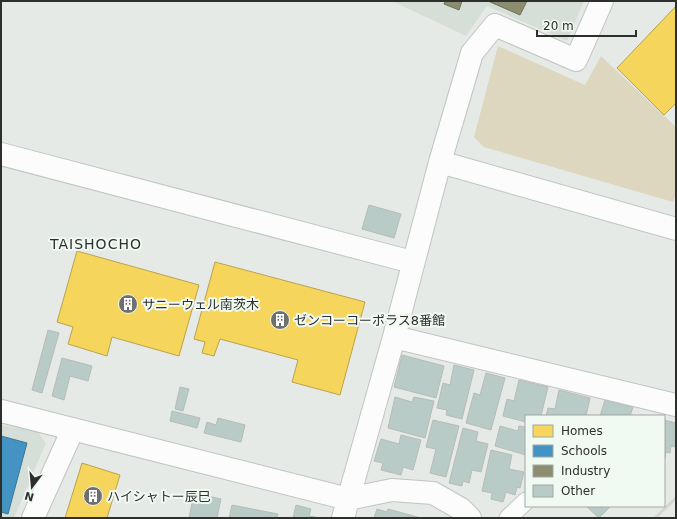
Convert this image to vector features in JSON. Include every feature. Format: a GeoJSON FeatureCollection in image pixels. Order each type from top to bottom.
{"type":"FeatureCollection","features":[{"type":"Feature","properties":{"kind":"street"},"geometry":{"type":"LineString","coordinates":[[345,509],[394,337],[412,262],[472,53],[495,25],[576,60],[602,1]]}},
{"type":"Feature","properties":{"kind":"street"},"geometry":{"type":"LineString","coordinates":[[1,154],[412,262]]}},
{"type":"Feature","properties":{"kind":"street"},"geometry":{"type":"LineString","coordinates":[[440,162],[676,230]]}},
{"type":"Feature","properties":{"kind":"street"},"geometry":{"type":"LineString","coordinates":[[394,337],[676,405]]}},
{"type":"Feature","properties":{"kind":"street"},"geometry":{"type":"LineString","coordinates":[[1,411],[73,430],[345,509],[392,490],[433,493],[461,509],[470,518]]}},
{"type":"Feature","properties":{"kind":"street"},"geometry":{"type":"LineString","coordinates":[[33,518],[73,430]]}},
{"type":"Feature","properties":{"kind":"lane"},"geometry":{"type":"LineString","coordinates":[[508,518],[525,502]]}},
{"type":"Feature","properties":{"kind":"shaded area"},"geometry":{"type":"Polygon","coordinates":[[[392,1],[584,1],[567,41],[487,6],[466,36],[392,1]]]}},
{"type":"Feature","properties":{"kind":"shaded area"},"geometry":{"type":"Polygon","coordinates":[[[498,46],[585,85],[601,56],[676,127],[676,193],[673,202],[484,147],[474,137],[498,46]]]}},
{"type":"Feature","properties":{"kind":"shaded area"},"geometry":{"type":"Polygon","coordinates":[[[1,425],[37,431],[46,443],[14,518],[1,518],[1,425]]]}},
{"type":"Feature","properties":{"kind":"building: Homes"},"geometry":{"type":"Polygon","coordinates":[[[676,6],[676,103],[664,115],[617,68],[676,6]]]}},
{"type":"Feature","properties":{"kind":"building: Homes","name":"サニーウェル南茨木"},"geometry":{"type":"Polygon","coordinates":[[[77,251],[199,285],[179,356],[112,337],[107,356],[68,344],[73,327],[57,322],[77,251]]]}},
{"type":"Feature","properties":{"kind":"building: Homes","name":"ゼンコーコーポラス8番館"},"geometry":{"type":"Polygon","coordinates":[[[215,262],[365,302],[340,395],[292,382],[298,360],[220,339],[214,356],[202,353],[205,342],[194,339],[215,262]]]}},
{"type":"Feature","properties":{"kind":"building: Homes","name":"ハイシャトー辰巳"},"geometry":{"type":"Polygon","coordinates":[[[82,463],[120,475],[107,518],[65,518],[82,463]]]}},
{"type":"Feature","properties":{"kind":"building: Schools"},"geometry":{"type":"Polygon","coordinates":[[[1,436],[27,443],[8,514],[1,512],[1,436]]]}},
{"type":"Feature","properties":{"kind":"building: Industry"},"geometry":{"type":"Polygon","coordinates":[[[445,1],[462,1],[459,10],[444,4],[445,1]]]}},
{"type":"Feature","properties":{"kind":"building: Industry"},"geometry":{"type":"Polygon","coordinates":[[[488,1],[527,1],[520,15],[488,1]]]}},
{"type":"Feature","properties":{"kind":"building: Other"},"geometry":{"type":"Polygon","coordinates":[[[369,205],[401,214],[394,238],[362,229],[369,205]]]}},
{"type":"Feature","properties":{"kind":"building: Other"},"geometry":{"type":"Polygon","coordinates":[[[48,330],[59,333],[42,393],[32,390],[48,330]]]}},
{"type":"Feature","properties":{"kind":"building: Other"},"geometry":{"type":"Polygon","coordinates":[[[402,355],[444,366],[436,398],[394,387],[402,355]]]}},
{"type":"Feature","properties":{"kind":"building: Other"},"geometry":{"type":"Polygon","coordinates":[[[62,358],[92,366],[88,381],[70,376],[64,400],[52,396],[62,358]]]}},
{"type":"Feature","properties":{"kind":"building: Other"},"geometry":{"type":"Polygon","coordinates":[[[454,365],[474,370],[462,419],[446,415],[447,410],[437,408],[443,383],[450,385],[454,365]]]}},
{"type":"Feature","properties":{"kind":"building: Other"},"geometry":{"type":"Polygon","coordinates":[[[486,373],[505,378],[491,430],[466,423],[474,393],[480,395],[486,373]]]}},
{"type":"Feature","properties":{"kind":"building: Other"},"geometry":{"type":"Polygon","coordinates":[[[519,380],[548,387],[541,415],[525,415],[525,422],[503,416],[507,399],[514,401],[519,380]]]}},
{"type":"Feature","properties":{"kind":"building: Other"},"geometry":{"type":"Polygon","coordinates":[[[180,387],[189,389],[183,411],[175,409],[180,387]]]}},
{"type":"Feature","properties":{"kind":"building: Other"},"geometry":{"type":"Polygon","coordinates":[[[559,390],[590,398],[586,415],[546,415],[548,408],[555,409],[559,390]]]}},
{"type":"Feature","properties":{"kind":"building: Other"},"geometry":{"type":"Polygon","coordinates":[[[395,397],[412,402],[414,397],[434,401],[425,438],[388,428],[395,397]]]}},
{"type":"Feature","properties":{"kind":"building: Other"},"geometry":{"type":"Polygon","coordinates":[[[605,400],[633,407],[630,415],[600,415],[605,400]]]}},
{"type":"Feature","properties":{"kind":"building: Other"},"geometry":{"type":"Polygon","coordinates":[[[172,411],[200,418],[197,428],[170,421],[172,411]]]}},
{"type":"Feature","properties":{"kind":"building: Other"},"geometry":{"type":"Polygon","coordinates":[[[218,418],[245,425],[241,442],[204,433],[207,422],[216,425],[218,418]]]}},
{"type":"Feature","properties":{"kind":"building: Other"},"geometry":{"type":"Polygon","coordinates":[[[433,420],[459,426],[446,477],[430,473],[436,449],[426,447],[433,420]]]}},
{"type":"Feature","properties":{"kind":"building: Other"},"geometry":{"type":"Polygon","coordinates":[[[665,420],[676,423],[676,447],[671,446],[670,453],[666,452],[665,458],[665,420]]]}},
{"type":"Feature","properties":{"kind":"building: Other"},"geometry":{"type":"Polygon","coordinates":[[[500,426],[518,431],[519,426],[525,427],[525,455],[495,446],[500,426]]]}},
{"type":"Feature","properties":{"kind":"building: Other"},"geometry":{"type":"Polygon","coordinates":[[[463,428],[478,432],[476,441],[488,444],[481,472],[472,470],[469,483],[463,481],[462,486],[449,483],[463,428]]]}},
{"type":"Feature","properties":{"kind":"building: Other"},"geometry":{"type":"Polygon","coordinates":[[[401,435],[421,440],[413,470],[403,467],[401,475],[381,470],[383,463],[374,461],[381,439],[399,444],[401,435]]]}},
{"type":"Feature","properties":{"kind":"building: Other"},"geometry":{"type":"Polygon","coordinates":[[[491,450],[512,455],[509,469],[524,472],[520,488],[517,487],[515,495],[506,492],[503,502],[491,499],[492,493],[482,491],[491,450]]]}},
{"type":"Feature","properties":{"kind":"building: Other"},"geometry":{"type":"Polygon","coordinates":[[[194,493],[221,499],[217,518],[189,518],[194,493]]]}},
{"type":"Feature","properties":{"kind":"building: Other"},"geometry":{"type":"Polygon","coordinates":[[[232,505],[278,514],[277,518],[229,518],[232,505]]]}},
{"type":"Feature","properties":{"kind":"building: Other"},"geometry":{"type":"Polygon","coordinates":[[[296,505],[311,509],[309,516],[320,518],[293,518],[296,505]]]}},
{"type":"Feature","properties":{"kind":"building: Other"},"geometry":{"type":"Polygon","coordinates":[[[587,507],[610,507],[599,518],[587,507]]]}},
{"type":"Feature","properties":{"kind":"building: Other"},"geometry":{"type":"Polygon","coordinates":[[[377,509],[387,512],[388,509],[421,518],[374,518],[377,509]]]}},
{"type":"Feature","properties":{"kind":"railway"},"geometry":{"type":"LineString","coordinates":[[655,518],[676,498]]}},
{"type":"Feature","properties":{"kind":"place","name":"サニーウェル南茨木"},"geometry":{"type":"Point","coordinates":[128,304]}},
{"type":"Feature","properties":{"kind":"place","name":"ゼンコーコーポラス8番館"},"geometry":{"type":"Point","coordinates":[280,320]}},
{"type":"Feature","properties":{"kind":"place","name":"ハイシャトー辰巳"},"geometry":{"type":"Point","coordinates":[93,496]}},
{"type":"Feature","properties":{"kind":"district","name":"TAISHOCHO"},"geometry":{"type":"Point","coordinates":[96,244]}}]}
